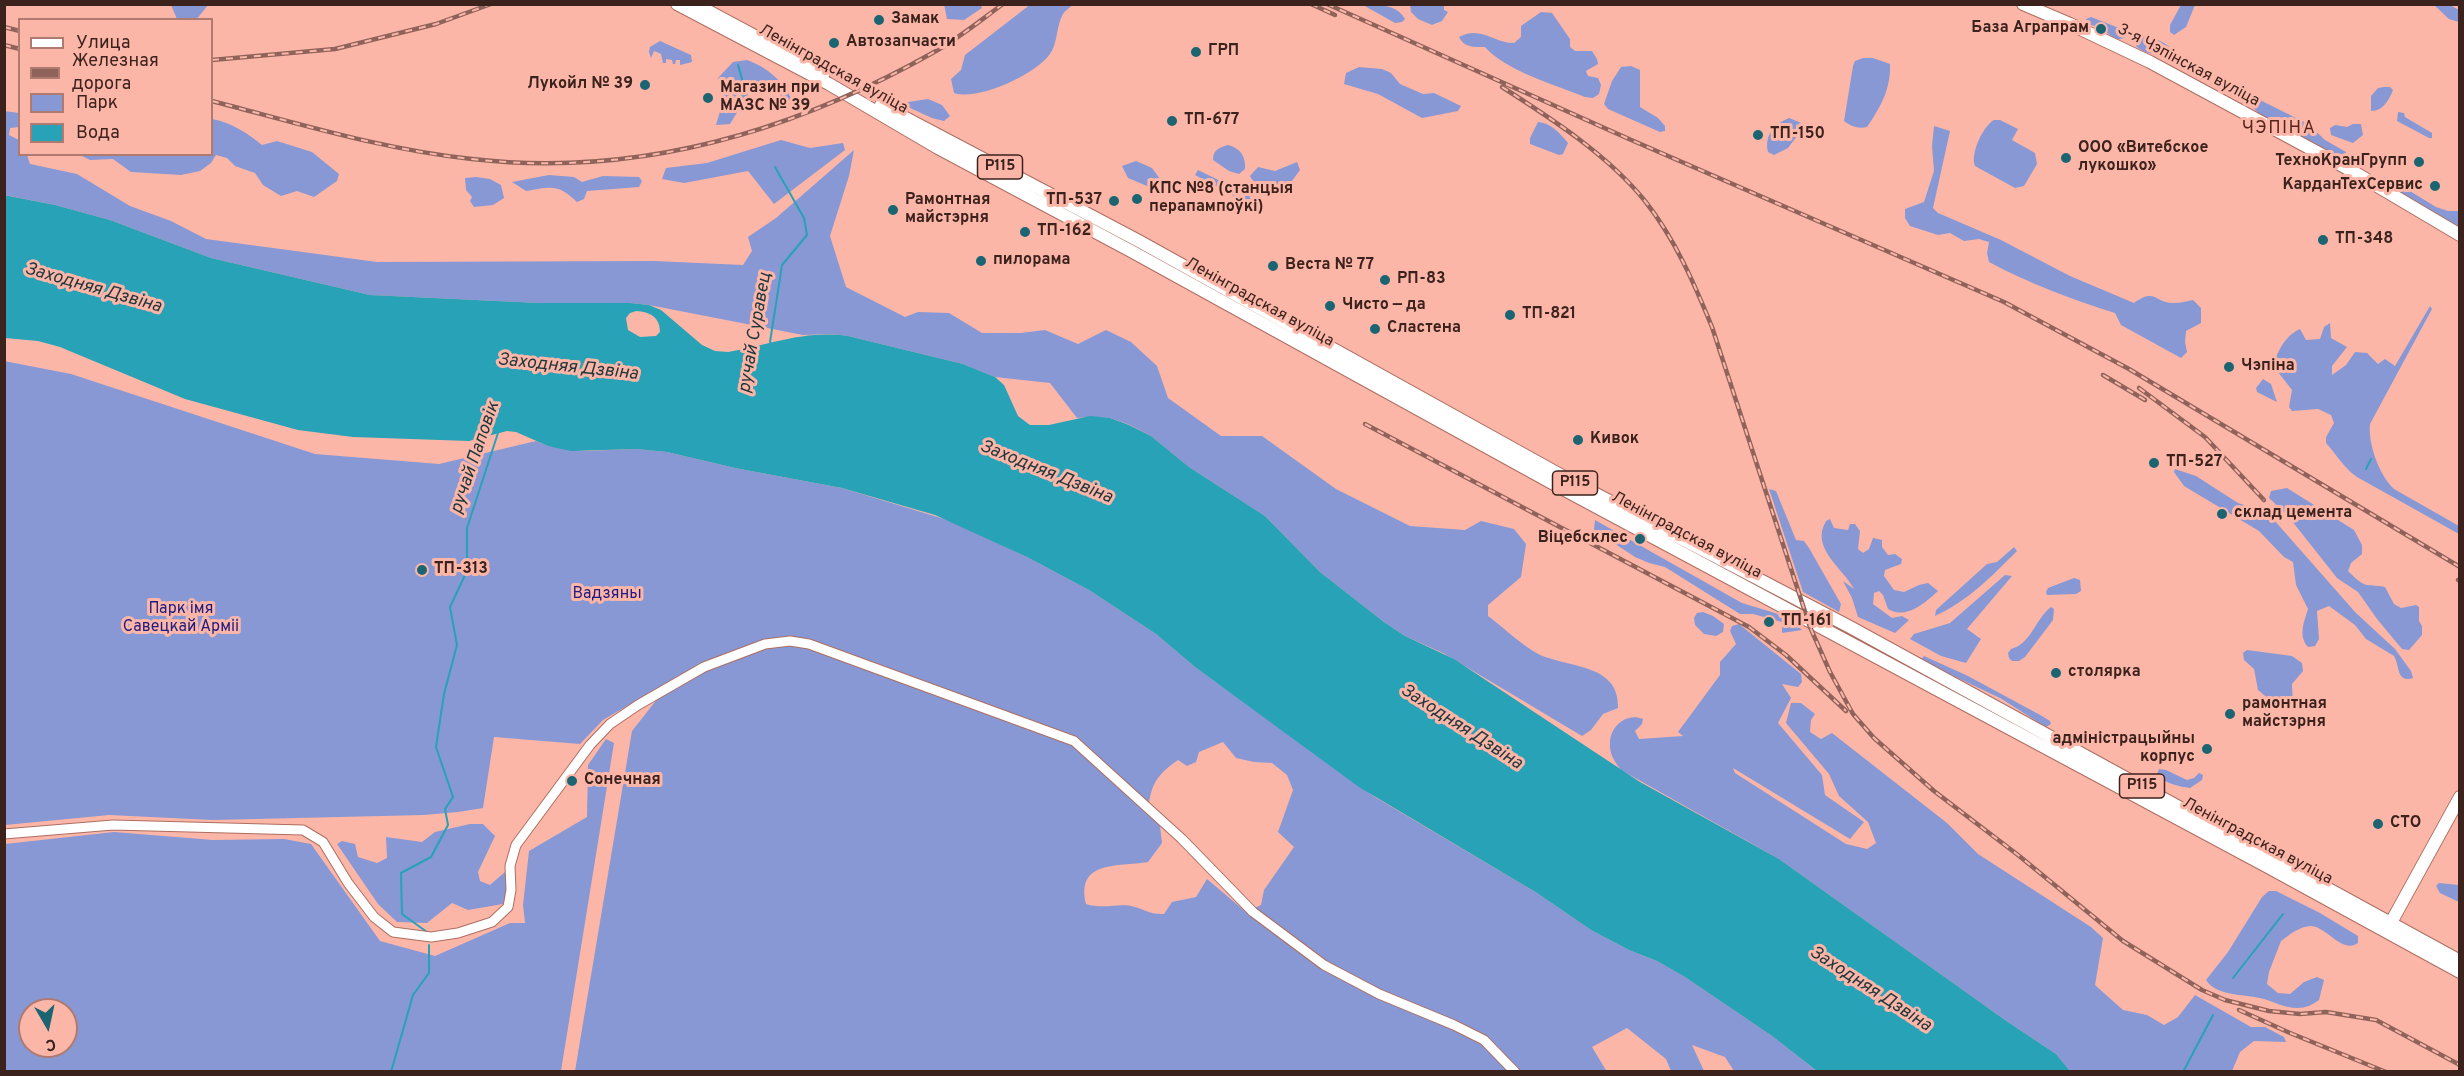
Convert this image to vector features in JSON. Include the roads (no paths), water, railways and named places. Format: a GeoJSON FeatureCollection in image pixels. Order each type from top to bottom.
{"type":"FeatureCollection","features":[{"type":"Feature","properties":{"kind":"main road","name":"Ленінградская вуліца"},"geometry":{"type":"LineString","coordinates":[[677,4],[846,93],[938,148],[1121,245],[1613,516],[2389,927],[2460,960]]}},
{"type":"Feature","properties":{"kind":"main road","name":"Ленінградская вуліца"},"geometry":{"type":"LineString","coordinates":[[695,4],[1137,240],[1575,483],[1850,627],[2389,927],[2460,972]]}},
{"type":"Feature","properties":{"kind":"main road","name":"3-я Чэпінская вуліца"},"geometry":{"type":"LineString","coordinates":[[2023,4],[2150,62],[2352,171],[2460,235]]}},
{"type":"Feature","properties":{"kind":"main road"},"geometry":{"type":"LineString","coordinates":[[2389,927],[2460,797]]}},
{"type":"Feature","properties":{"kind":"street"},"geometry":{"type":"LineString","coordinates":[[4,834],[113,825],[303,830],[323,842],[348,883],[374,917],[393,932],[431,937],[458,933],[492,922],[508,906],[511,890],[510,866],[516,845],[558,786],[590,745],[610,724],[704,667],[765,644],[790,641],[809,644],[1074,741],[1182,839],[1253,912],[1324,966],[1379,994],[1484,1040],[1515,1071]]}},
{"type":"Feature","properties":{"kind":"water","name":"Заходняя Дзвіна"},"geometry":{"type":"Polygon","coordinates":[[[4,195],[55,205],[110,220],[211,258],[370,295],[539,303],[649,305],[661,310],[702,345],[715,351],[728,352],[787,339],[832,335],[848,336],[963,364],[995,377],[1004,385],[1018,416],[1030,425],[1049,425],[1090,416],[1110,418],[1151,436],[1189,467],[1265,516],[1320,572],[1384,622],[1405,636],[1454,659],[1640,782],[1779,859],[2056,1054],[2070,1071],[1817,1071],[1772,1036],[1685,977],[1591,930],[1537,893],[1359,787],[1195,667],[1156,634],[1089,590],[1027,557],[935,515],[842,488],[735,468],[667,452],[636,449],[571,451],[548,446],[516,432],[507,431],[469,441],[353,437],[298,430],[185,399],[60,347],[38,341],[5,338],[4,195]],[[630,313],[626,318],[628,330],[640,337],[656,336],[660,332],[660,327],[656,319],[650,314],[630,313]]]}},
{"type":"Feature","properties":{"kind":"waterway","name":"ручай Суравец"},"geometry":{"type":"LineString","coordinates":[[738,65],[749,103]]}},
{"type":"Feature","properties":{"kind":"waterway","name":"ручай Суравец"},"geometry":{"type":"LineString","coordinates":[[770,342],[782,265],[807,235],[804,218],[775,167]]}},
{"type":"Feature","properties":{"kind":"waterway","name":"ручай Паповік"},"geometry":{"type":"LineString","coordinates":[[427,932],[402,914],[401,873],[431,857],[448,825],[445,809],[453,797],[436,747],[444,694],[457,645],[450,607],[467,571],[467,528],[498,433]]}},
{"type":"Feature","properties":{"kind":"waterway"},"geometry":{"type":"LineString","coordinates":[[2366,469],[2371,459]]}},
{"type":"Feature","properties":{"kind":"waterway"},"geometry":{"type":"LineString","coordinates":[[2233,978],[2283,914]]}},
{"type":"Feature","properties":{"kind":"waterway","name":"ручай Паповік"},"geometry":{"type":"LineString","coordinates":[[391,1072],[413,995],[429,973],[429,945]]}},
{"type":"Feature","properties":{"kind":"waterway"},"geometry":{"type":"LineString","coordinates":[[2183,1072],[2213,1015]]}},
{"type":"Feature","properties":{"kind":"railway"},"geometry":{"type":"LineString","coordinates":[[213,60],[335,49],[436,24],[491,4]]}},
{"type":"Feature","properties":{"kind":"railway"},"geometry":{"type":"LineString","coordinates":[[213,101],[308,127],[439,155],[534,163],[594,162],[654,155],[770,126],[827,105],[882,80],[936,51],[962,35],[1003,4]]}},
{"type":"Feature","properties":{"kind":"railway"},"geometry":{"type":"LineString","coordinates":[[1311,4],[1335,15]]}},
{"type":"Feature","properties":{"kind":"railway"},"geometry":{"type":"LineString","coordinates":[[1327,4],[1629,139],[2004,302],[2129,369],[2460,567]]}},
{"type":"Feature","properties":{"kind":"railway"},"geometry":{"type":"LineString","coordinates":[[4,27],[18,30]]}},
{"type":"Feature","properties":{"kind":"railway"},"geometry":{"type":"LineString","coordinates":[[4,45],[18,48]]}},
{"type":"Feature","properties":{"kind":"railway"},"geometry":{"type":"LineString","coordinates":[[1502,87],[1559,125],[1614,168],[1645,201],[1675,246],[1712,327],[1810,627],[1830,672],[1853,714],[1874,738],[1934,791],[2018,855],[2123,941],[2202,990],[2225,1000],[2269,1011],[2300,1014],[2326,1012],[2376,1020],[2460,1065]]}},
{"type":"Feature","properties":{"kind":"railway"},"geometry":{"type":"LineString","coordinates":[[2103,375],[2145,400]]}},
{"type":"Feature","properties":{"kind":"railway"},"geometry":{"type":"LineString","coordinates":[[2139,388],[2205,437],[2264,500]]}},
{"type":"Feature","properties":{"kind":"railway"},"geometry":{"type":"LineString","coordinates":[[1365,424],[1749,627],[1786,655],[1846,711]]}},
{"type":"Feature","properties":{"kind":"railway"},"geometry":{"type":"LineString","coordinates":[[2239,1010],[2386,1072]]}},
{"type":"Feature","properties":{"kind":"place","name":"Замак"},"geometry":{"type":"Point","coordinates":[879,20]}},
{"type":"Feature","properties":{"kind":"place","name":"База Аграпрам"},"geometry":{"type":"Point","coordinates":[2101,29]}},
{"type":"Feature","properties":{"kind":"place","name":"Автозапчасти"},"geometry":{"type":"Point","coordinates":[834,43]}},
{"type":"Feature","properties":{"kind":"place","name":"ГРП"},"geometry":{"type":"Point","coordinates":[1196,52]}},
{"type":"Feature","properties":{"kind":"place","name":"Лукойл № 39"},"geometry":{"type":"Point","coordinates":[645,85]}},
{"type":"Feature","properties":{"kind":"place","name":"Магазин при МАЗС № 39"},"geometry":{"type":"Point","coordinates":[708,98]}},
{"type":"Feature","properties":{"kind":"place","name":"ТП-677"},"geometry":{"type":"Point","coordinates":[1172,121]}},
{"type":"Feature","properties":{"kind":"place","name":"ТП-150"},"geometry":{"type":"Point","coordinates":[1758,135]}},
{"type":"Feature","properties":{"kind":"place","name":"ООО «Витебское лукошко»"},"geometry":{"type":"Point","coordinates":[2066,158]}},
{"type":"Feature","properties":{"kind":"place","name":"ТехноКранГрупп"},"geometry":{"type":"Point","coordinates":[2419,162]}},
{"type":"Feature","properties":{"kind":"place","name":"КарданТехСервис"},"geometry":{"type":"Point","coordinates":[2435,186]}},
{"type":"Feature","properties":{"kind":"place","name":"КПС №8 (станцыя перапампоўкі)"},"geometry":{"type":"Point","coordinates":[1137,199]}},
{"type":"Feature","properties":{"kind":"place","name":"ТП-537"},"geometry":{"type":"Point","coordinates":[1114,201]}},
{"type":"Feature","properties":{"kind":"place","name":"Рамонтная майстэрня"},"geometry":{"type":"Point","coordinates":[893,210]}},
{"type":"Feature","properties":{"kind":"place","name":"ТП-162"},"geometry":{"type":"Point","coordinates":[1025,232]}},
{"type":"Feature","properties":{"kind":"place","name":"ТП-348"},"geometry":{"type":"Point","coordinates":[2323,240]}},
{"type":"Feature","properties":{"kind":"place","name":"пилорама"},"geometry":{"type":"Point","coordinates":[981,261]}},
{"type":"Feature","properties":{"kind":"place","name":"Веста № 77"},"geometry":{"type":"Point","coordinates":[1273,266]}},
{"type":"Feature","properties":{"kind":"place","name":"РП-83"},"geometry":{"type":"Point","coordinates":[1385,280]}},
{"type":"Feature","properties":{"kind":"place","name":"Чисто — да"},"geometry":{"type":"Point","coordinates":[1330,306]}},
{"type":"Feature","properties":{"kind":"place","name":"ТП-821"},"geometry":{"type":"Point","coordinates":[1510,315]}},
{"type":"Feature","properties":{"kind":"place","name":"Сластена"},"geometry":{"type":"Point","coordinates":[1375,329]}},
{"type":"Feature","properties":{"kind":"place","name":"Чэпіна"},"geometry":{"type":"Point","coordinates":[2229,367]}},
{"type":"Feature","properties":{"kind":"place","name":"Кивок"},"geometry":{"type":"Point","coordinates":[1578,440]}},
{"type":"Feature","properties":{"kind":"place","name":"ТП-527"},"geometry":{"type":"Point","coordinates":[2154,463]}},
{"type":"Feature","properties":{"kind":"place","name":"склад цемента"},"geometry":{"type":"Point","coordinates":[2222,514]}},
{"type":"Feature","properties":{"kind":"place","name":"Віцебсклес"},"geometry":{"type":"Point","coordinates":[1640,539]}},
{"type":"Feature","properties":{"kind":"place","name":"ТП-313"},"geometry":{"type":"Point","coordinates":[422,570]}},
{"type":"Feature","properties":{"kind":"place","name":"ТП-161"},"geometry":{"type":"Point","coordinates":[1769,622]}},
{"type":"Feature","properties":{"kind":"place","name":"столярка"},"geometry":{"type":"Point","coordinates":[2056,673]}},
{"type":"Feature","properties":{"kind":"place","name":"рамонтная майстэрня"},"geometry":{"type":"Point","coordinates":[2230,714]}},
{"type":"Feature","properties":{"kind":"place","name":"адміністрацыйны корпус"},"geometry":{"type":"Point","coordinates":[2207,749]}},
{"type":"Feature","properties":{"kind":"place","name":"Сонечная"},"geometry":{"type":"Point","coordinates":[572,781]}},
{"type":"Feature","properties":{"kind":"place","name":"СТО"},"geometry":{"type":"Point","coordinates":[2378,824]}},
{"type":"Feature","properties":{"kind":"district","name":"ЧЭПІНА"},"geometry":{"type":"Point","coordinates":[2279,129]}},
{"type":"Feature","properties":{"kind":"park label","name":"Вадзяны"},"geometry":{"type":"Point","coordinates":[607,595]}},
{"type":"Feature","properties":{"kind":"park label","name":"Парк імя Савецкай Арміі"},"geometry":{"type":"Point","coordinates":[181,619]}}]}
